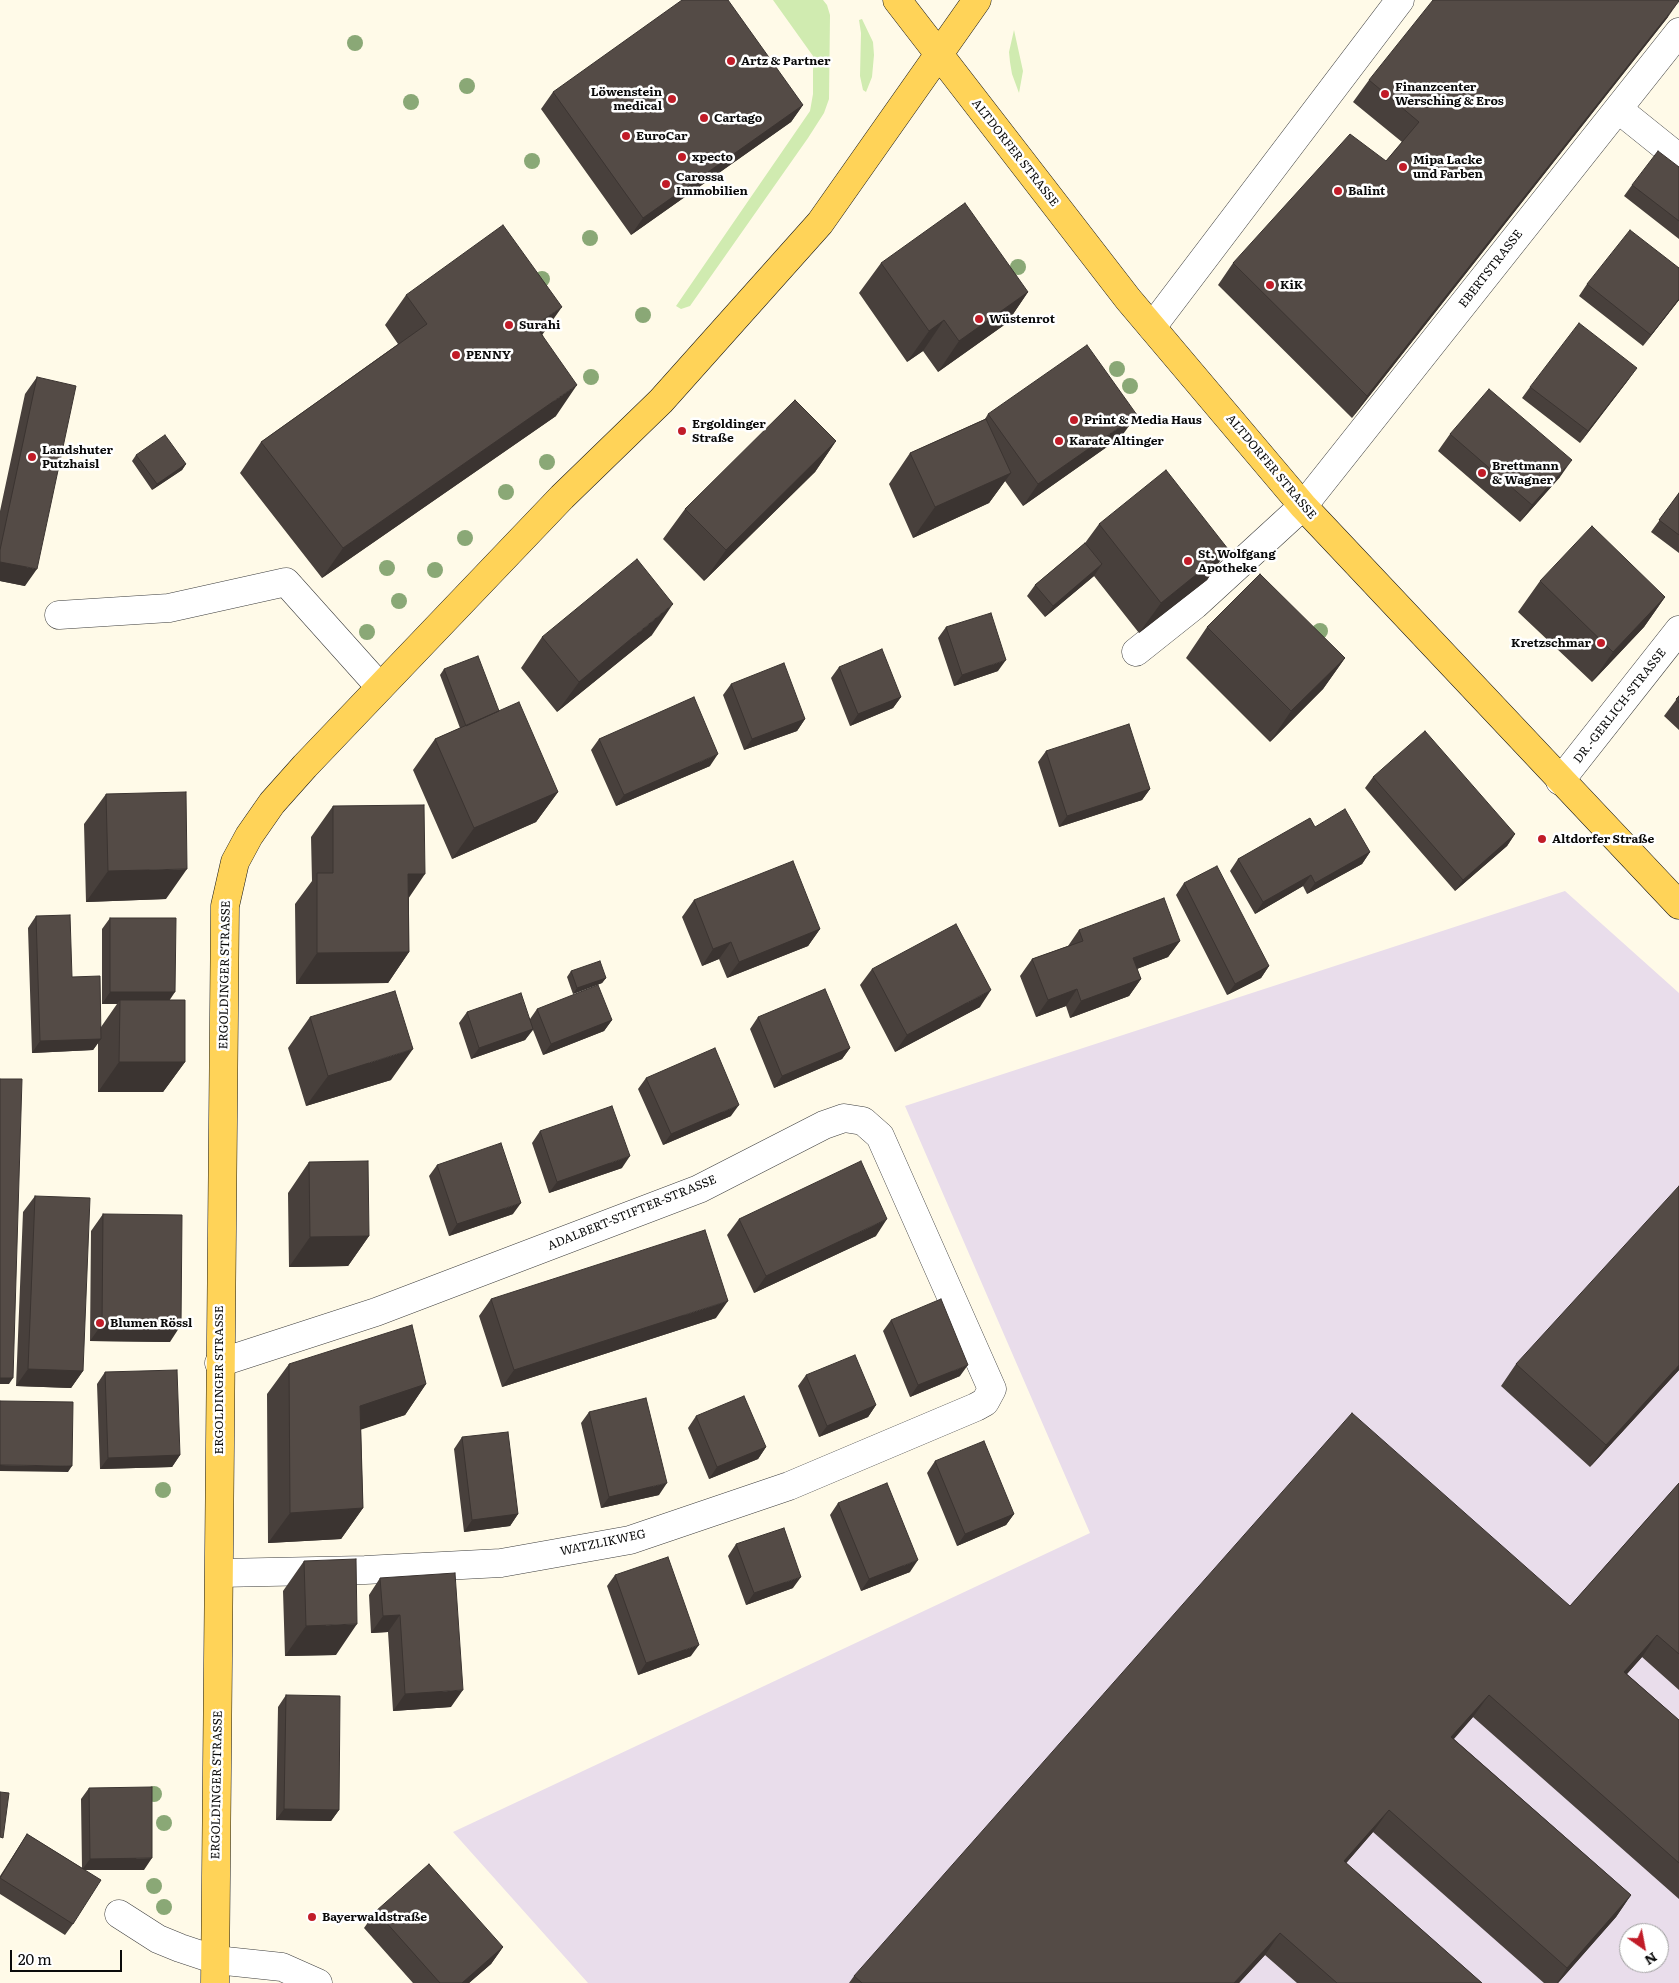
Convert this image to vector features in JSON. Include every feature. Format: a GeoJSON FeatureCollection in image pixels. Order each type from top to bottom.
{"type":"FeatureCollection","features":[{"type":"Feature","properties":{"kind":"main road","name":"ALTDORFER STRASSE"},"geometry":{"type":"LineString","coordinates":[[897,0],[1152,328],[1303,506],[1560,781],[1679,905]]}},
{"type":"Feature","properties":{"kind":"main road","name":"ERGOLDINGER STRASSE"},"geometry":{"type":"LineString","coordinates":[[215,1972],[220,1572],[219,1363],[225,906],[228,883],[235,862],[248,836],[272,803],[562,496],[661,401],[813,231],[977,0]]}},
{"type":"Feature","properties":{"kind":"street"},"geometry":{"type":"LineString","coordinates":[[1152,328],[1400,0]]}},
{"type":"Feature","properties":{"kind":"street","name":"EBERTSTRASSE"},"geometry":{"type":"LineString","coordinates":[[1136,652],[1195,605],[1303,506],[1679,32]]}},
{"type":"Feature","properties":{"kind":"street"},"geometry":{"type":"LineString","coordinates":[[1618,109],[1679,158]]}},
{"type":"Feature","properties":{"kind":"street"},"geometry":{"type":"LineString","coordinates":[[59,615],[169,608],[286,582],[380,687]]}},
{"type":"Feature","properties":{"kind":"street","name":"DR.-GERLICH-STRASSE"},"geometry":{"type":"LineString","coordinates":[[1560,781],[1679,630]]}},
{"type":"Feature","properties":{"kind":"street","name":"ADALBERT-STIFTER-STRASSE"},"geometry":{"type":"LineString","coordinates":[[219,1363],[376,1312],[700,1189],[824,1125],[844,1118],[863,1121],[880,1136],[990,1381],[992,1388],[990,1396]]}},
{"type":"Feature","properties":{"kind":"street","name":"WATZLIKWEG"},"geometry":{"type":"LineString","coordinates":[[220,1572],[365,1570],[501,1563],[630,1540],[789,1486],[985,1402],[990,1396]]}},
{"type":"Feature","properties":{"kind":"street"},"geometry":{"type":"LineString","coordinates":[[119,1914],[215,1972],[282,1967],[318,1983]]}},
{"type":"Feature","properties":{"kind":"shaded area"},"geometry":{"type":"Polygon","coordinates":[[[1565,891],[1679,993],[1679,1983],[588,1983],[453,1832],[1090,1533],[905,1106],[1565,891]]]}},
{"type":"Feature","properties":{"kind":"green space"},"geometry":{"type":"Polygon","coordinates":[[[773,0],[823,0],[827,5],[830,15],[829,99],[824,113],[808,138],[690,306],[681,309],[676,306],[810,111],[813,94],[813,56],[773,0]]]}},
{"type":"Feature","properties":{"kind":"green space"},"geometry":{"type":"Polygon","coordinates":[[[862,19],[873,42],[874,55],[872,77],[866,92],[863,90],[860,76],[861,33],[859,20],[862,19]]]}},
{"type":"Feature","properties":{"kind":"green space"},"geometry":{"type":"Polygon","coordinates":[[[1014,30],[1023,71],[1019,93],[1012,74],[1009,52],[1014,30]]]}},
{"type":"Feature","properties":{"kind":"building"},"geometry":{"type":"Polygon","coordinates":[[[682,0],[728,0],[803,105],[643,218],[553,92],[682,0]]]}},
{"type":"Feature","properties":{"kind":"building"},"geometry":{"type":"Polygon","coordinates":[[[1433,0],[1679,1],[1367,396],[1233,263],[1350,134],[1386,161],[1419,122],[1369,80],[1433,0]]]}},
{"type":"Feature","properties":{"kind":"building"},"geometry":{"type":"Polygon","coordinates":[[[1658,151],[1679,167],[1679,221],[1632,185],[1658,151]]]}},
{"type":"Feature","properties":{"kind":"building"},"geometry":{"type":"Polygon","coordinates":[[[965,203],[1028,292],[959,341],[944,320],[929,331],[881,263],[965,203]]]}},
{"type":"Feature","properties":{"kind":"building"},"geometry":{"type":"Polygon","coordinates":[[[503,225],[562,307],[535,325],[577,385],[343,548],[261,442],[427,324],[406,295],[503,225]]]}},
{"type":"Feature","properties":{"kind":"building"},"geometry":{"type":"Polygon","coordinates":[[[1630,230],[1679,268],[1679,299],[1651,335],[1587,284],[1630,230]]]}},
{"type":"Feature","properties":{"kind":"building"},"geometry":{"type":"Polygon","coordinates":[[[1579,323],[1637,368],[1588,431],[1530,387],[1579,323]]]}},
{"type":"Feature","properties":{"kind":"building"},"geometry":{"type":"Polygon","coordinates":[[[1087,345],[1137,415],[1038,484],[988,414],[1087,345]]]}},
{"type":"Feature","properties":{"kind":"building","name":"Landshuter Putzhaisl"},"geometry":{"type":"Polygon","coordinates":[[[37,377],[76,386],[37,569],[0,562],[0,550],[37,377]]]}},
{"type":"Feature","properties":{"kind":"building"},"geometry":{"type":"Polygon","coordinates":[[[1489,389],[1572,460],[1532,505],[1450,434],[1489,389]]]}},
{"type":"Feature","properties":{"kind":"building"},"geometry":{"type":"Polygon","coordinates":[[[795,400],[836,441],[726,550],[685,509],[795,400]]]}},
{"type":"Feature","properties":{"kind":"building"},"geometry":{"type":"Polygon","coordinates":[[[986,419],[1011,473],[935,507],[910,453],[986,419]]]}},
{"type":"Feature","properties":{"kind":"building"},"geometry":{"type":"Polygon","coordinates":[[[165,435],[186,464],[157,484],[136,455],[165,435]]]}},
{"type":"Feature","properties":{"kind":"building"},"geometry":{"type":"Polygon","coordinates":[[[1166,470],[1228,549],[1161,603],[1099,524],[1166,470]]]}},
{"type":"Feature","properties":{"kind":"building"},"geometry":{"type":"Polygon","coordinates":[[[1679,493],[1679,535],[1659,520],[1679,493]]]}},
{"type":"Feature","properties":{"kind":"building"},"geometry":{"type":"Polygon","coordinates":[[[1592,526],[1665,597],[1613,652],[1540,581],[1592,526]]]}},
{"type":"Feature","properties":{"kind":"building"},"geometry":{"type":"Polygon","coordinates":[[[1085,543],[1102,564],[1053,606],[1035,585],[1085,543]]]}},
{"type":"Feature","properties":{"kind":"building"},"geometry":{"type":"Polygon","coordinates":[[[637,559],[673,604],[579,682],[542,637],[637,559]]]}},
{"type":"Feature","properties":{"kind":"building"},"geometry":{"type":"Polygon","coordinates":[[[1260,574],[1345,658],[1291,711],[1207,627],[1260,574]]]}},
{"type":"Feature","properties":{"kind":"building"},"geometry":{"type":"Polygon","coordinates":[[[991,613],[1006,660],[962,675],[946,627],[991,613]]]}},
{"type":"Feature","properties":{"kind":"building"},"geometry":{"type":"Polygon","coordinates":[[[882,649],[901,697],[858,714],[839,667],[882,649]]]}},
{"type":"Feature","properties":{"kind":"building"},"geometry":{"type":"Polygon","coordinates":[[[478,656],[499,711],[466,726],[444,669],[478,656]]]}},
{"type":"Feature","properties":{"kind":"building"},"geometry":{"type":"Polygon","coordinates":[[[784,663],[805,719],[752,739],[731,684],[784,663]]]}},
{"type":"Feature","properties":{"kind":"building"},"geometry":{"type":"Polygon","coordinates":[[[694,697],[718,754],[624,795],[599,739],[694,697]]]}},
{"type":"Feature","properties":{"kind":"building"},"geometry":{"type":"Polygon","coordinates":[[[519,702],[558,792],[474,828],[435,739],[519,702]]]}},
{"type":"Feature","properties":{"kind":"building"},"geometry":{"type":"Polygon","coordinates":[[[1129,724],[1150,789],[1067,816],[1046,751],[1129,724]]]}},
{"type":"Feature","properties":{"kind":"building"},"geometry":{"type":"Polygon","coordinates":[[[1425,731],[1515,834],[1463,880],[1373,777],[1425,731]]]}},
{"type":"Feature","properties":{"kind":"building"},"geometry":{"type":"Polygon","coordinates":[[[186,792],[187,869],[108,871],[106,794],[186,792]]]}},
{"type":"Feature","properties":{"kind":"building"},"geometry":{"type":"Polygon","coordinates":[[[424,805],[425,874],[408,874],[409,952],[317,953],[317,873],[333,873],[333,806],[424,805]]]}},
{"type":"Feature","properties":{"kind":"building"},"geometry":{"type":"Polygon","coordinates":[[[1345,809],[1370,852],[1315,883],[1311,875],[1263,902],[1238,859],[1310,818],[1315,827],[1345,809]]]}},
{"type":"Feature","properties":{"kind":"building"},"geometry":{"type":"Polygon","coordinates":[[[793,861],[820,929],[739,962],[731,942],[713,949],[694,900],[793,861]]]}},
{"type":"Feature","properties":{"kind":"building"},"geometry":{"type":"Polygon","coordinates":[[[1217,866],[1269,966],[1235,984],[1184,883],[1217,866]]]}},
{"type":"Feature","properties":{"kind":"building"},"geometry":{"type":"Polygon","coordinates":[[[1164,898],[1180,941],[1133,958],[1141,979],[1081,1001],[1077,989],[1048,1000],[1032,959],[1083,941],[1079,930],[1164,898]]]}},
{"type":"Feature","properties":{"kind":"building"},"geometry":{"type":"Polygon","coordinates":[[[70,915],[72,977],[100,976],[101,1039],[40,1041],[36,916],[70,915]]]}},
{"type":"Feature","properties":{"kind":"building"},"geometry":{"type":"Polygon","coordinates":[[[110,918],[176,918],[175,992],[110,992],[110,918]]]}},
{"type":"Feature","properties":{"kind":"building"},"geometry":{"type":"Polygon","coordinates":[[[956,924],[991,990],[907,1035],[872,969],[956,924]]]}},
{"type":"Feature","properties":{"kind":"building"},"geometry":{"type":"Polygon","coordinates":[[[600,961],[606,978],[577,988],[571,971],[600,961]]]}},
{"type":"Feature","properties":{"kind":"building"},"geometry":{"type":"Polygon","coordinates":[[[598,985],[612,1020],[551,1044],[537,1009],[598,985]]]}},
{"type":"Feature","properties":{"kind":"building"},"geometry":{"type":"Polygon","coordinates":[[[825,989],[850,1048],[782,1076],[758,1017],[825,989]]]}},
{"type":"Feature","properties":{"kind":"building"},"geometry":{"type":"Polygon","coordinates":[[[395,991],[413,1049],[328,1076],[310,1017],[395,991]]]}},
{"type":"Feature","properties":{"kind":"building"},"geometry":{"type":"Polygon","coordinates":[[[521,993],[533,1029],[479,1048],[467,1012],[521,993]]]}},
{"type":"Feature","properties":{"kind":"building"},"geometry":{"type":"Polygon","coordinates":[[[120,1000],[185,1000],[185,1062],[119,1062],[120,1000]]]}},
{"type":"Feature","properties":{"kind":"building"},"geometry":{"type":"Polygon","coordinates":[[[715,1048],[739,1105],[671,1134],[646,1078],[715,1048]]]}},
{"type":"Feature","properties":{"kind":"building"},"geometry":{"type":"Polygon","coordinates":[[[0,1079],[22,1079],[13,1378],[0,1378],[0,1079]]]}},
{"type":"Feature","properties":{"kind":"building"},"geometry":{"type":"Polygon","coordinates":[[[612,1106],[630,1156],[557,1182],[540,1131],[612,1106]]]}},
{"type":"Feature","properties":{"kind":"building"},"geometry":{"type":"Polygon","coordinates":[[[501,1143],[521,1203],[457,1224],[437,1165],[501,1143]]]}},
{"type":"Feature","properties":{"kind":"building"},"geometry":{"type":"Polygon","coordinates":[[[368,1161],[369,1236],[310,1237],[309,1162],[368,1161]]]}},
{"type":"Feature","properties":{"kind":"building"},"geometry":{"type":"Polygon","coordinates":[[[861,1161],[887,1219],[766,1276],[739,1219],[861,1161]]]}},
{"type":"Feature","properties":{"kind":"building"},"geometry":{"type":"Polygon","coordinates":[[[1679,1186],[1679,1365],[1606,1445],[1516,1364],[1679,1186]]]}},
{"type":"Feature","properties":{"kind":"building"},"geometry":{"type":"Polygon","coordinates":[[[35,1196],[90,1198],[83,1371],[28,1369],[35,1196]]]}},
{"type":"Feature","properties":{"kind":"building"},"geometry":{"type":"Polygon","coordinates":[[[103,1214],[182,1215],[181,1325],[102,1324],[103,1214]]]}},
{"type":"Feature","properties":{"kind":"building"},"geometry":{"type":"Polygon","coordinates":[[[705,1230],[728,1301],[514,1370],[491,1299],[705,1230]]]}},
{"type":"Feature","properties":{"kind":"building"},"geometry":{"type":"Polygon","coordinates":[[[941,1299],[968,1365],[918,1385],[891,1320],[941,1299]]]}},
{"type":"Feature","properties":{"kind":"building"},"geometry":{"type":"Polygon","coordinates":[[[412,1325],[426,1384],[360,1406],[363,1508],[290,1513],[289,1364],[412,1325]]]}},
{"type":"Feature","properties":{"kind":"building"},"geometry":{"type":"Polygon","coordinates":[[[855,1355],[876,1405],[827,1426],[806,1375],[855,1355]]]}},
{"type":"Feature","properties":{"kind":"building"},"geometry":{"type":"Polygon","coordinates":[[[177,1370],[180,1455],[108,1458],[105,1372],[177,1370]]]}},
{"type":"Feature","properties":{"kind":"building"},"geometry":{"type":"Polygon","coordinates":[[[744,1396],[766,1447],[717,1467],[696,1416],[744,1396]]]}},
{"type":"Feature","properties":{"kind":"building"},"geometry":{"type":"Polygon","coordinates":[[[646,1398],[667,1483],[609,1497],[589,1412],[646,1398]]]}},
{"type":"Feature","properties":{"kind":"building"},"geometry":{"type":"Polygon","coordinates":[[[0,1401],[73,1402],[72,1466],[0,1465],[0,1401]]]}},
{"type":"Feature","properties":{"kind":"building"},"geometry":{"type":"Polygon","coordinates":[[[1352,1413],[1570,1606],[1679,1483],[1679,1654],[1657,1635],[1624,1672],[1679,1720],[1679,1863],[1489,1695],[1451,1737],[1631,1895],[1567,1968],[1389,1810],[1344,1861],[1482,1983],[1337,1983],[1280,1933],[1234,1983],[862,1983],[854,1976],[1352,1413]]]}},
{"type":"Feature","properties":{"kind":"building"},"geometry":{"type":"Polygon","coordinates":[[[508,1432],[518,1514],[472,1520],[462,1437],[508,1432]]]}},
{"type":"Feature","properties":{"kind":"building"},"geometry":{"type":"Polygon","coordinates":[[[984,1441],[1014,1514],[965,1534],[935,1461],[984,1441]]]}},
{"type":"Feature","properties":{"kind":"building"},"geometry":{"type":"Polygon","coordinates":[[[887,1483],[918,1560],[869,1579],[838,1503],[887,1483]]]}},
{"type":"Feature","properties":{"kind":"building"},"geometry":{"type":"Polygon","coordinates":[[[784,1528],[801,1577],[754,1593],[736,1544],[784,1528]]]}},
{"type":"Feature","properties":{"kind":"building"},"geometry":{"type":"Polygon","coordinates":[[[668,1557],[699,1645],[646,1663],[615,1575],[668,1557]]]}},
{"type":"Feature","properties":{"kind":"building"},"geometry":{"type":"Polygon","coordinates":[[[356,1559],[357,1624],[306,1626],[304,1561],[356,1559]]]}},
{"type":"Feature","properties":{"kind":"building"},"geometry":{"type":"Polygon","coordinates":[[[455,1573],[463,1690],[405,1694],[400,1615],[383,1616],[380,1578],[455,1573]]]}},
{"type":"Feature","properties":{"kind":"building"},"geometry":{"type":"Polygon","coordinates":[[[286,1695],[340,1696],[339,1810],[284,1809],[286,1695]]]}},
{"type":"Feature","properties":{"kind":"building"},"geometry":{"type":"Polygon","coordinates":[[[152,1787],[152,1858],[90,1859],[89,1788],[152,1787]]]}},
{"type":"Feature","properties":{"kind":"building"},"geometry":{"type":"Polygon","coordinates":[[[0,1792],[9,1793],[3,1838],[0,1837],[0,1792]]]}},
{"type":"Feature","properties":{"kind":"building"},"geometry":{"type":"Polygon","coordinates":[[[27,1834],[101,1880],[73,1924],[0,1878],[27,1834]]]}},
{"type":"Feature","properties":{"kind":"building"},"geometry":{"type":"Polygon","coordinates":[[[429,1864],[503,1947],[462,1983],[440,1983],[376,1911],[429,1864]]]}},
{"type":"Feature","properties":{"kind":"place","name":"Artz & Partner"},"geometry":{"type":"Point","coordinates":[731,61]}},
{"type":"Feature","properties":{"kind":"place","name":"Finanzcenter Wersching & Eros"},"geometry":{"type":"Point","coordinates":[1385,94]}},
{"type":"Feature","properties":{"kind":"place","name":"Löwenstein medical"},"geometry":{"type":"Point","coordinates":[672,99]}},
{"type":"Feature","properties":{"kind":"place","name":"Cartago"},"geometry":{"type":"Point","coordinates":[704,118]}},
{"type":"Feature","properties":{"kind":"place","name":"EuroCar"},"geometry":{"type":"Point","coordinates":[626,136]}},
{"type":"Feature","properties":{"kind":"place","name":"xpecto"},"geometry":{"type":"Point","coordinates":[682,157]}},
{"type":"Feature","properties":{"kind":"place","name":"Mipa Lacke und Farben"},"geometry":{"type":"Point","coordinates":[1403,167]}},
{"type":"Feature","properties":{"kind":"place","name":"Carossa Immobilien"},"geometry":{"type":"Point","coordinates":[666,184]}},
{"type":"Feature","properties":{"kind":"place","name":"Balint"},"geometry":{"type":"Point","coordinates":[1338,191]}},
{"type":"Feature","properties":{"kind":"place","name":"KiK"},"geometry":{"type":"Point","coordinates":[1270,285]}},
{"type":"Feature","properties":{"kind":"place","name":"Wüstenrot"},"geometry":{"type":"Point","coordinates":[979,319]}},
{"type":"Feature","properties":{"kind":"place","name":"Surahi"},"geometry":{"type":"Point","coordinates":[509,325]}},
{"type":"Feature","properties":{"kind":"place","name":"PENNY"},"geometry":{"type":"Point","coordinates":[456,355]}},
{"type":"Feature","properties":{"kind":"place","name":"Print & Media Haus"},"geometry":{"type":"Point","coordinates":[1074,420]}},
{"type":"Feature","properties":{"kind":"place","name":"Ergoldinger Straße"},"geometry":{"type":"Point","coordinates":[682,431]}},
{"type":"Feature","properties":{"kind":"place","name":"Karate Altinger"},"geometry":{"type":"Point","coordinates":[1059,441]}},
{"type":"Feature","properties":{"kind":"place","name":"Landshuter Putzhaisl"},"geometry":{"type":"Point","coordinates":[32,457]}},
{"type":"Feature","properties":{"kind":"place","name":"Brettmann & Wagner"},"geometry":{"type":"Point","coordinates":[1482,473]}},
{"type":"Feature","properties":{"kind":"place","name":"St. Wolfgang Apotheke"},"geometry":{"type":"Point","coordinates":[1188,561]}},
{"type":"Feature","properties":{"kind":"place","name":"Kretzschmar"},"geometry":{"type":"Point","coordinates":[1601,643]}},
{"type":"Feature","properties":{"kind":"place","name":"Altdorfer Straße"},"geometry":{"type":"Point","coordinates":[1542,839]}},
{"type":"Feature","properties":{"kind":"place","name":"Blumen Rössl"},"geometry":{"type":"Point","coordinates":[100,1323]}},
{"type":"Feature","properties":{"kind":"place","name":"Bayerwaldstraße"},"geometry":{"type":"Point","coordinates":[312,1917]}}]}
